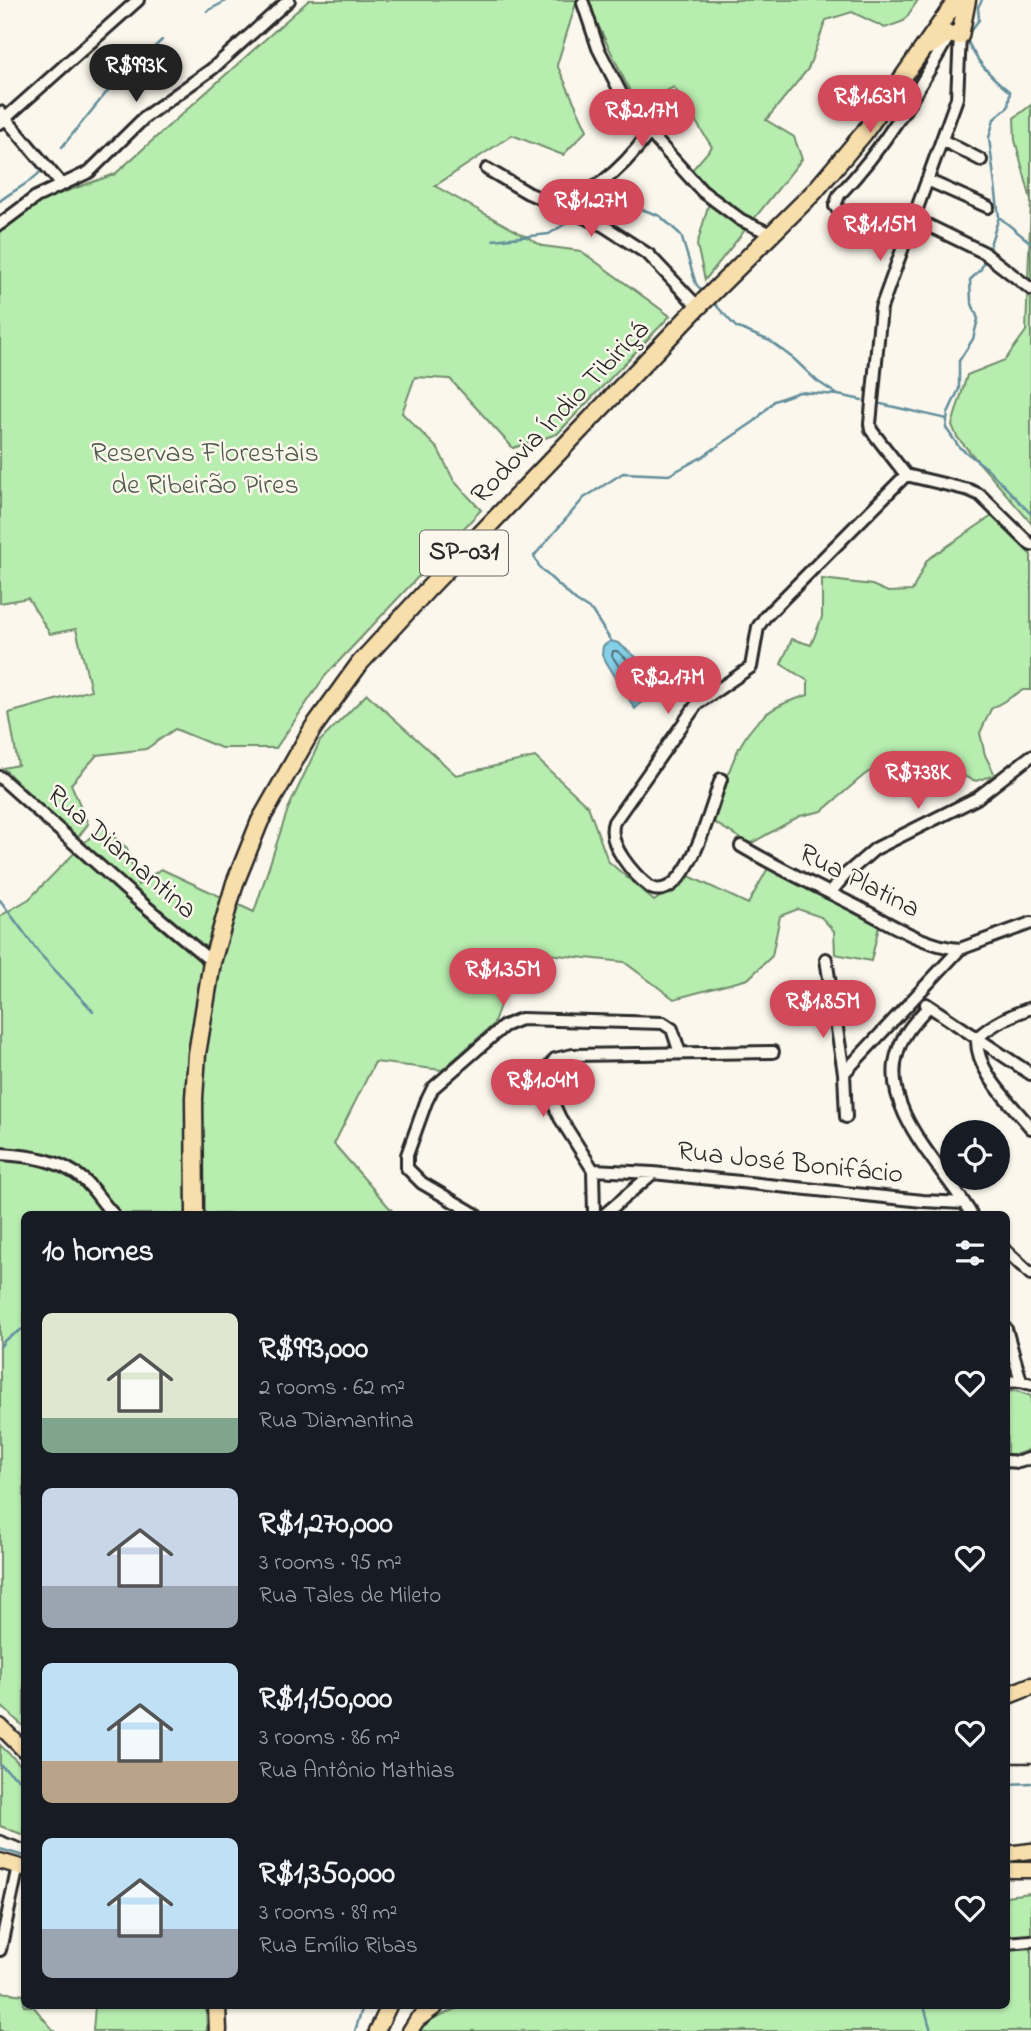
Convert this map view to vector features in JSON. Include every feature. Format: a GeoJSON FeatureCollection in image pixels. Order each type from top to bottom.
{"type":"FeatureCollection","features":[{"type":"Feature","properties":{"kind":"highway","name":"Rodovia Índio Tibiriçá"},"geometry":{"type":"LineString","coordinates":[[195,1211],[192,1133],[194,1087],[212,962],[235,883],[260,821],[285,774],[337,692],[360,663],[698,307],[814,192],[864,133],[957,0]]}},
{"type":"Feature","properties":{"kind":"highway"},"geometry":{"type":"LineString","coordinates":[[918,59],[935,41],[955,35],[967,0]]}},
{"type":"Feature","properties":{"kind":"highway"},"geometry":{"type":"LineString","coordinates":[[1010,1694],[1031,1686]]}},
{"type":"Feature","properties":{"kind":"highway"},"geometry":{"type":"LineString","coordinates":[[217,2009],[218,2031]]}},
{"type":"Feature","properties":{"kind":"main road"},"geometry":{"type":"LineString","coordinates":[[0,1726],[21,1745]]}},
{"type":"Feature","properties":{"kind":"main road"},"geometry":{"type":"LineString","coordinates":[[1010,1854],[1031,1851]]}},
{"type":"Feature","properties":{"kind":"main road"},"geometry":{"type":"LineString","coordinates":[[0,1861],[21,1867]]}},
{"type":"Feature","properties":{"kind":"main road"},"geometry":{"type":"LineString","coordinates":[[1010,1870],[1031,1870]]}},
{"type":"Feature","properties":{"kind":"main road"},"geometry":{"type":"LineString","coordinates":[[377,2031],[387,2009]]}},
{"type":"Feature","properties":{"kind":"main road"},"geometry":{"type":"LineString","coordinates":[[410,2031],[417,2020],[432,2009]]}},
{"type":"Feature","properties":{"kind":"street"},"geometry":{"type":"LineString","coordinates":[[62,185],[2,118],[138,0]]}},
{"type":"Feature","properties":{"kind":"street"},"geometry":{"type":"LineString","coordinates":[[0,224],[36,197],[89,172],[146,116],[212,69],[289,0]]}},
{"type":"Feature","properties":{"kind":"street"},"geometry":{"type":"LineString","coordinates":[[583,3],[598,48],[630,111],[702,191],[741,220],[771,234]]}},
{"type":"Feature","properties":{"kind":"street"},"geometry":{"type":"LineString","coordinates":[[955,35],[957,98],[881,308],[870,424],[871,430],[906,475],[970,490],[980,495],[1031,545]]}},
{"type":"Feature","properties":{"kind":"street"},"geometry":{"type":"LineString","coordinates":[[847,214],[842,214],[835,206],[839,195],[887,139],[955,35]]}},
{"type":"Feature","properties":{"kind":"street"},"geometry":{"type":"LineString","coordinates":[[552,203],[568,201],[596,187],[621,165],[649,133]]}},
{"type":"Feature","properties":{"kind":"street"},"geometry":{"type":"LineString","coordinates":[[942,140],[981,160]]}},
{"type":"Feature","properties":{"kind":"street"},"geometry":{"type":"LineString","coordinates":[[487,169],[604,226],[649,254],[698,307]]}},
{"type":"Feature","properties":{"kind":"street"},"geometry":{"type":"LineString","coordinates":[[927,180],[988,207]]}},
{"type":"Feature","properties":{"kind":"street"},"geometry":{"type":"LineString","coordinates":[[913,218],[983,252],[1031,289]]}},
{"type":"Feature","properties":{"kind":"street"},"geometry":{"type":"LineString","coordinates":[[721,779],[692,861],[684,875],[668,887],[657,890],[646,884],[619,852],[612,835],[614,822],[697,704],[751,667],[758,627],[765,617],[906,475]]}},
{"type":"Feature","properties":{"kind":"street"},"geometry":{"type":"LineString","coordinates":[[830,893],[846,874],[875,849],[977,798],[1031,756]]}},
{"type":"Feature","properties":{"kind":"street","name":"Rua Diamantina"},"geometry":{"type":"LineString","coordinates":[[0,777],[132,895],[212,962]]}},
{"type":"Feature","properties":{"kind":"street","name":"Rua Platina"},"geometry":{"type":"LineString","coordinates":[[741,846],[927,941],[941,947],[960,949]]}},
{"type":"Feature","properties":{"kind":"street"},"geometry":{"type":"LineString","coordinates":[[844,1073],[960,949],[1031,923]]}},
{"type":"Feature","properties":{"kind":"street"},"geometry":{"type":"LineString","coordinates":[[826,959],[844,1073],[846,1117]]}},
{"type":"Feature","properties":{"kind":"street"},"geometry":{"type":"LineString","coordinates":[[915,996],[1031,1074]]}},
{"type":"Feature","properties":{"kind":"street"},"geometry":{"type":"LineString","coordinates":[[929,1006],[905,1036],[898,1051],[894,1069],[895,1088],[912,1128],[969,1211]]}},
{"type":"Feature","properties":{"kind":"street"},"geometry":{"type":"LineString","coordinates":[[1031,1008],[994,1024],[977,1038],[976,1049],[985,1070],[1031,1128]]}},
{"type":"Feature","properties":{"kind":"street"},"geometry":{"type":"LineString","coordinates":[[470,1211],[411,1174],[407,1168],[407,1155],[430,1093],[445,1076],[512,1021],[521,1019],[663,1023],[672,1029],[680,1053]]}},
{"type":"Feature","properties":{"kind":"street"},"geometry":{"type":"LineString","coordinates":[[594,1211],[593,1170],[555,1107],[551,1063],[559,1057],[573,1055],[773,1052]]}},
{"type":"Feature","properties":{"kind":"street"},"geometry":{"type":"LineString","coordinates":[[0,1154],[46,1159],[68,1169],[84,1180],[110,1211]]}},
{"type":"Feature","properties":{"kind":"street","name":"Rua José Bonifácio"},"geometry":{"type":"LineString","coordinates":[[593,1170],[653,1173],[964,1203]]}},
{"type":"Feature","properties":{"kind":"street","name":"Rua José Bonifácio"},"geometry":{"type":"LineString","coordinates":[[609,1211],[653,1173]]}},
{"type":"Feature","properties":{"kind":"street"},"geometry":{"type":"LineString","coordinates":[[1010,1255],[1031,1274]]}},
{"type":"Feature","properties":{"kind":"street"},"geometry":{"type":"LineString","coordinates":[[1010,1340],[1026,1382]]}},
{"type":"Feature","properties":{"kind":"street"},"geometry":{"type":"LineString","coordinates":[[1010,1462],[1031,1458]]}},
{"type":"Feature","properties":{"kind":"street"},"geometry":{"type":"LineString","coordinates":[[0,1950],[21,1867]]}},
{"type":"Feature","properties":{"kind":"street"},"geometry":{"type":"LineString","coordinates":[[1010,1943],[1031,1941]]}},
{"type":"Feature","properties":{"kind":"green space","name":"Reservas Florestais de Ribeirão Pires"},"geometry":{"type":"Polygon","coordinates":[[[309,0],[577,0],[557,65],[587,130],[563,155],[512,135],[435,186],[543,246],[581,251],[670,316],[557,434],[513,448],[450,379],[415,377],[402,413],[438,449],[454,481],[481,510],[325,676],[276,748],[221,748],[175,729],[146,749],[97,755],[71,784],[88,824],[76,840],[3,768],[18,765],[9,713],[91,690],[76,629],[50,634],[28,598],[0,603],[0,215],[115,174],[309,0]]]}},
{"type":"Feature","properties":{"kind":"green space"},"geometry":{"type":"Polygon","coordinates":[[[586,0],[918,0],[904,21],[885,28],[852,12],[826,20],[808,69],[766,120],[794,137],[802,159],[705,280],[697,245],[712,192],[692,170],[712,147],[674,87],[637,106],[586,0]]]}},
{"type":"Feature","properties":{"kind":"green space"},"geometry":{"type":"Polygon","coordinates":[[[1031,105],[1031,200],[1015,140],[1014,118],[1031,105]]]}},
{"type":"Feature","properties":{"kind":"green space"},"geometry":{"type":"Polygon","coordinates":[[[1031,200],[1031,523],[957,437],[952,425],[967,375],[1005,360],[1026,331],[1031,200]]]}},
{"type":"Feature","properties":{"kind":"green space"},"geometry":{"type":"Polygon","coordinates":[[[992,516],[1031,555],[1031,690],[1023,690],[991,709],[980,733],[985,755],[995,775],[976,781],[915,758],[892,756],[863,776],[822,811],[800,816],[750,844],[712,821],[729,771],[744,739],[767,713],[808,695],[808,681],[781,664],[792,639],[811,645],[822,617],[822,579],[872,585],[888,592],[912,591],[927,560],[992,516]]]}},
{"type":"Feature","properties":{"kind":"green space"},"geometry":{"type":"Polygon","coordinates":[[[367,694],[456,775],[535,757],[588,806],[608,861],[654,901],[689,876],[748,904],[768,868],[879,926],[871,961],[835,954],[834,931],[821,917],[798,909],[780,916],[772,956],[748,979],[674,999],[624,962],[519,951],[493,1025],[442,1070],[375,1062],[334,1144],[392,1211],[21,1211],[21,1724],[0,1705],[0,916],[29,899],[101,826],[127,848],[138,885],[161,869],[254,912],[288,809],[320,741],[367,694]]]}},
{"type":"Feature","properties":{"kind":"green space"},"geometry":{"type":"Polygon","coordinates":[[[1010,1392],[1031,1396],[1031,1449],[1018,1454],[1010,1454],[1010,1392]]]}},
{"type":"Feature","properties":{"kind":"green space"},"geometry":{"type":"Polygon","coordinates":[[[0,1745],[21,1765],[21,1834],[0,1826],[0,1745]]]}},
{"type":"Feature","properties":{"kind":"green space"},"geometry":{"type":"Polygon","coordinates":[[[1031,1893],[1031,2031],[421,2031],[424,2022],[456,2009],[1010,2009],[1010,1896],[1031,1893]]]}},
{"type":"Feature","properties":{"kind":"green space"},"geometry":{"type":"Polygon","coordinates":[[[0,1992],[21,1995],[21,2009],[36,2009],[54,2031],[0,2031],[0,1992]]]}},
{"type":"Feature","properties":{"kind":"green space"},"geometry":{"type":"Polygon","coordinates":[[[95,2009],[206,2009],[207,2031],[93,2031],[95,2009]]]}},
{"type":"Feature","properties":{"kind":"water"},"geometry":{"type":"Polygon","coordinates":[[[611,641],[618,643],[664,679],[635,709],[602,655],[603,646],[611,641]]]}},
{"type":"Feature","properties":{"kind":"waterway"},"geometry":{"type":"LineString","coordinates":[[207,11],[228,0]]}},
{"type":"Feature","properties":{"kind":"waterway"},"geometry":{"type":"LineString","coordinates":[[982,0],[978,7],[979,20],[966,36],[984,67],[1010,92],[1008,107],[994,119],[989,138],[999,217],[989,248]]}},
{"type":"Feature","properties":{"kind":"waterway"},"geometry":{"type":"LineString","coordinates":[[62,147],[111,87],[162,40]]}},
{"type":"Feature","properties":{"kind":"waterway"},"geometry":{"type":"LineString","coordinates":[[0,201],[41,171]]}},
{"type":"Feature","properties":{"kind":"waterway"},"geometry":{"type":"LineString","coordinates":[[582,213],[607,203],[660,216],[681,235],[696,284],[703,292]]}},
{"type":"Feature","properties":{"kind":"waterway"},"geometry":{"type":"LineString","coordinates":[[999,217],[1031,243]]}},
{"type":"Feature","properties":{"kind":"waterway"},"geometry":{"type":"LineString","coordinates":[[493,240],[549,234],[568,222]]}},
{"type":"Feature","properties":{"kind":"waterway"},"geometry":{"type":"LineString","coordinates":[[984,261],[981,269],[970,280],[971,301],[978,319],[973,339],[959,361],[959,389],[948,413],[946,428],[959,447],[988,469],[1031,514]]}},
{"type":"Feature","properties":{"kind":"waterway"},"geometry":{"type":"LineString","coordinates":[[713,302],[736,327],[770,341],[838,395],[862,400]]}},
{"type":"Feature","properties":{"kind":"waterway"},"geometry":{"type":"LineString","coordinates":[[611,641],[592,611],[576,601],[540,568],[534,556],[584,498],[623,473],[669,475],[702,457],[755,421],[774,401],[799,392],[838,395]]}},
{"type":"Feature","properties":{"kind":"waterway"},"geometry":{"type":"LineString","coordinates":[[881,404],[947,419]]}},
{"type":"Feature","properties":{"kind":"waterway"},"geometry":{"type":"LineString","coordinates":[[0,900],[39,953],[93,1011]]}},
{"type":"Feature","properties":{"kind":"waterway"},"geometry":{"type":"LineString","coordinates":[[0,1347],[5,1340],[21,1330]]}},
{"type":"Feature","properties":{"kind":"waterway"},"geometry":{"type":"LineString","coordinates":[[0,1765],[21,1781]]}},
{"type":"Feature","properties":{"kind":"waterway"},"geometry":{"type":"LineString","coordinates":[[1010,1784],[1031,1783]]}},
{"type":"Feature","properties":{"kind":"waterway"},"geometry":{"type":"LineString","coordinates":[[0,1849],[21,1855]]}},
{"type":"Feature","properties":{"kind":"waterway"},"geometry":{"type":"LineString","coordinates":[[355,2031],[362,2009]]}},
{"type":"Feature","properties":{"kind":"waterway"},"geometry":{"type":"LineString","coordinates":[[925,2009],[931,2031]]}},
{"type":"Feature","properties":{"kind":"railway"},"geometry":{"type":"LineString","coordinates":[[1010,1763],[1031,1763]]}},
{"type":"Feature","properties":{"kind":"railway"},"geometry":{"type":"LineString","coordinates":[[0,1835],[21,1843]]}}]}
